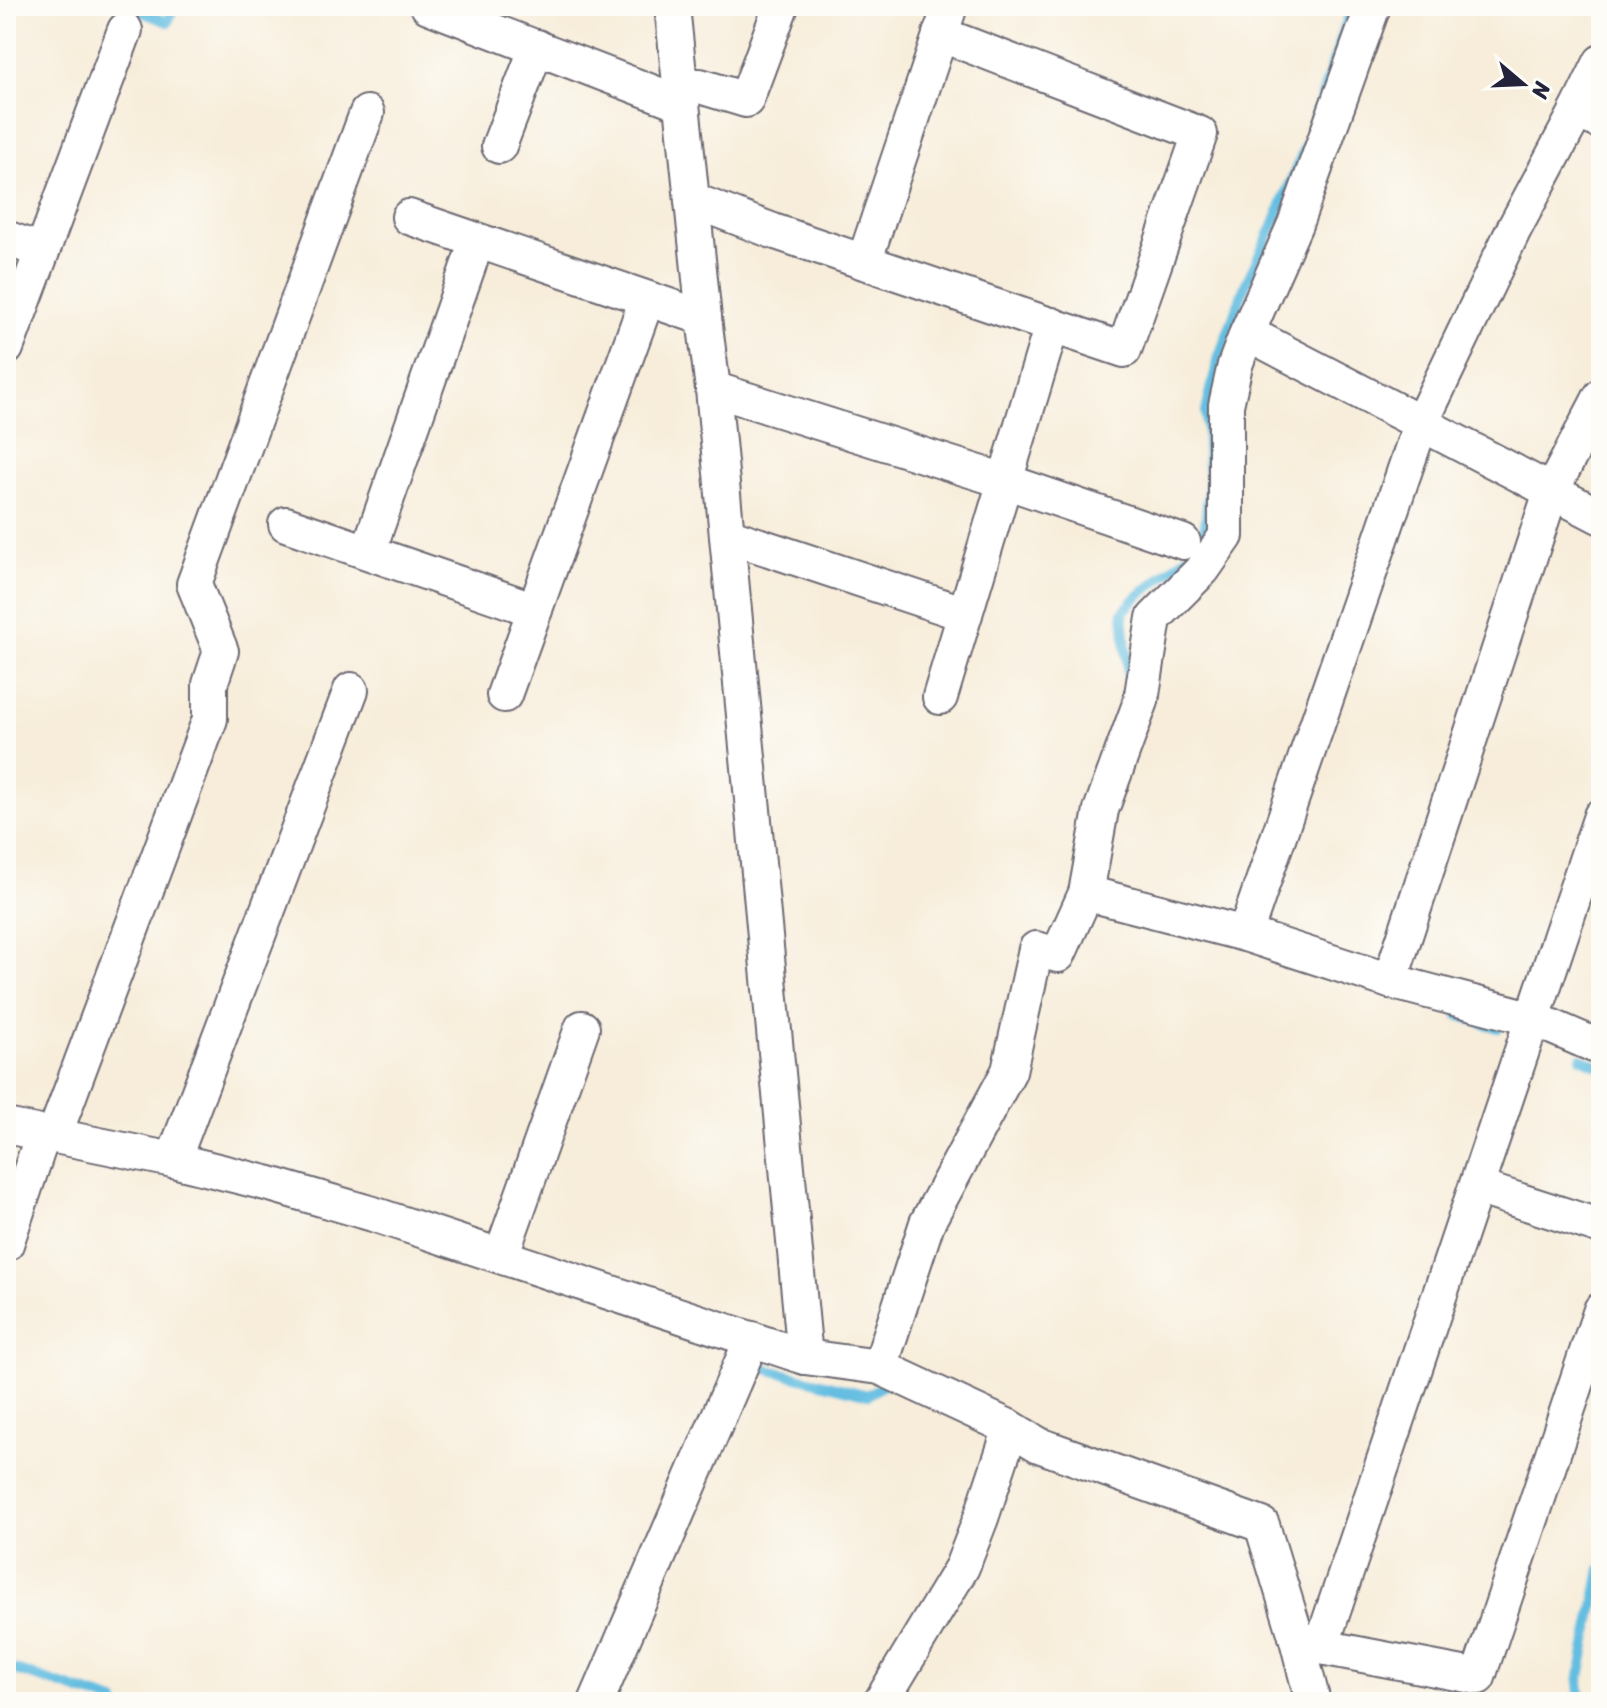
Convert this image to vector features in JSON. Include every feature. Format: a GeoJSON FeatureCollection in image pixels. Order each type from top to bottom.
{"type":"FeatureCollection","features":[{"type":"Feature","properties":{"kind":"street"},"geometry":{"type":"LineString","coordinates":[[428,6],[680,95],[700,86],[746,100],[781,6]]}},
{"type":"Feature","properties":{"kind":"street"},"geometry":{"type":"LineString","coordinates":[[672,6],[713,389],[805,1357]]}},
{"type":"Feature","properties":{"kind":"street"},"geometry":{"type":"LineString","coordinates":[[887,1370],[927,1223],[1009,1071],[1036,949],[1058,955],[1082,902],[1101,810],[1141,701],[1154,618],[1203,569],[1226,536],[1226,405],[1235,365],[1295,224],[1373,6]]}},
{"type":"Feature","properties":{"kind":"street"},"geometry":{"type":"LineString","coordinates":[[692,200],[773,231],[864,262],[1052,325],[1124,350],[1200,134],[945,20],[864,262]]}},
{"type":"Feature","properties":{"kind":"street"},"geometry":{"type":"LineString","coordinates":[[6,348],[125,30]]}},
{"type":"Feature","properties":{"kind":"street"},"geometry":{"type":"LineString","coordinates":[[499,146],[537,47]]}},
{"type":"Feature","properties":{"kind":"street"},"geometry":{"type":"LineString","coordinates":[[1245,934],[1421,423],[1514,229],[1589,117],[1601,62]]}},
{"type":"Feature","properties":{"kind":"street"},"geometry":{"type":"LineString","coordinates":[[6,1244],[210,719],[210,684],[221,651],[194,584],[367,113]]}},
{"type":"Feature","properties":{"kind":"street"},"geometry":{"type":"LineString","coordinates":[[409,217],[704,318]]}},
{"type":"Feature","properties":{"kind":"street"},"geometry":{"type":"LineString","coordinates":[[6,238],[42,251]]}},
{"type":"Feature","properties":{"kind":"street"},"geometry":{"type":"LineString","coordinates":[[368,552],[477,241]]}},
{"type":"Feature","properties":{"kind":"street"},"geometry":{"type":"LineString","coordinates":[[504,695],[647,299]]}},
{"type":"Feature","properties":{"kind":"street"},"geometry":{"type":"LineString","coordinates":[[940,697],[1052,325]]}},
{"type":"Feature","properties":{"kind":"street"},"geometry":{"type":"LineString","coordinates":[[1247,333],[1601,517]]}},
{"type":"Feature","properties":{"kind":"street"},"geometry":{"type":"LineString","coordinates":[[713,389],[1005,481],[1183,542]]}},
{"type":"Feature","properties":{"kind":"street"},"geometry":{"type":"LineString","coordinates":[[1390,981],[1551,492],[1601,396]]}},
{"type":"Feature","properties":{"kind":"street"},"geometry":{"type":"LineString","coordinates":[[286,524],[535,610]]}},
{"type":"Feature","properties":{"kind":"street"},"geometry":{"type":"LineString","coordinates":[[727,535],[965,614]]}},
{"type":"Feature","properties":{"kind":"street"},"geometry":{"type":"LineString","coordinates":[[173,1160],[351,690]]}},
{"type":"Feature","properties":{"kind":"street"},"geometry":{"type":"LineString","coordinates":[[1309,1642],[1477,1187],[1601,816]]}},
{"type":"Feature","properties":{"kind":"street"},"geometry":{"type":"LineString","coordinates":[[1082,902],[1245,934],[1390,981],[1534,1019],[1601,1048]]}},
{"type":"Feature","properties":{"kind":"street"},"geometry":{"type":"LineString","coordinates":[[501,1256],[582,1028]]}},
{"type":"Feature","properties":{"kind":"street"},"geometry":{"type":"LineString","coordinates":[[6,1126],[173,1160],[270,1184],[373,1214],[805,1357],[887,1370],[1011,1428],[1039,1445],[1262,1525],[1309,1642],[1313,1702]]}},
{"type":"Feature","properties":{"kind":"street"},"geometry":{"type":"LineString","coordinates":[[1477,1187],[1601,1227]]}},
{"type":"Feature","properties":{"kind":"street"},"geometry":{"type":"LineString","coordinates":[[1309,1642],[1478,1677],[1601,1310]]}},
{"type":"Feature","properties":{"kind":"street"},"geometry":{"type":"LineString","coordinates":[[596,1702],[752,1339]]}},
{"type":"Feature","properties":{"kind":"street"},"geometry":{"type":"LineString","coordinates":[[881,1702],[962,1567],[1011,1428]]}},
{"type":"Feature","properties":{"kind":"waterway"},"geometry":{"type":"LineString","coordinates":[[126,6],[168,22],[175,6]]}},
{"type":"Feature","properties":{"kind":"waterway"},"geometry":{"type":"LineString","coordinates":[[1312,125],[1352,6]]}},
{"type":"Feature","properties":{"kind":"waterway"},"geometry":{"type":"LineString","coordinates":[[1129,686],[1123,612],[1198,548],[1205,527],[1209,485],[1206,412],[1219,356],[1246,283],[1306,144]]}},
{"type":"Feature","properties":{"kind":"waterway"},"geometry":{"type":"LineString","coordinates":[[1458,1015],[1498,1028]]}},
{"type":"Feature","properties":{"kind":"waterway"},"geometry":{"type":"LineString","coordinates":[[1581,1058],[1601,1067]]}},
{"type":"Feature","properties":{"kind":"waterway"},"geometry":{"type":"LineString","coordinates":[[754,1378],[758,1367],[868,1395],[883,1385],[886,1377]]}},
{"type":"Feature","properties":{"kind":"waterway"},"geometry":{"type":"LineString","coordinates":[[1581,1702],[1579,1682],[1601,1569]]}},
{"type":"Feature","properties":{"kind":"waterway"},"geometry":{"type":"LineString","coordinates":[[6,1667],[115,1702]]}}]}
